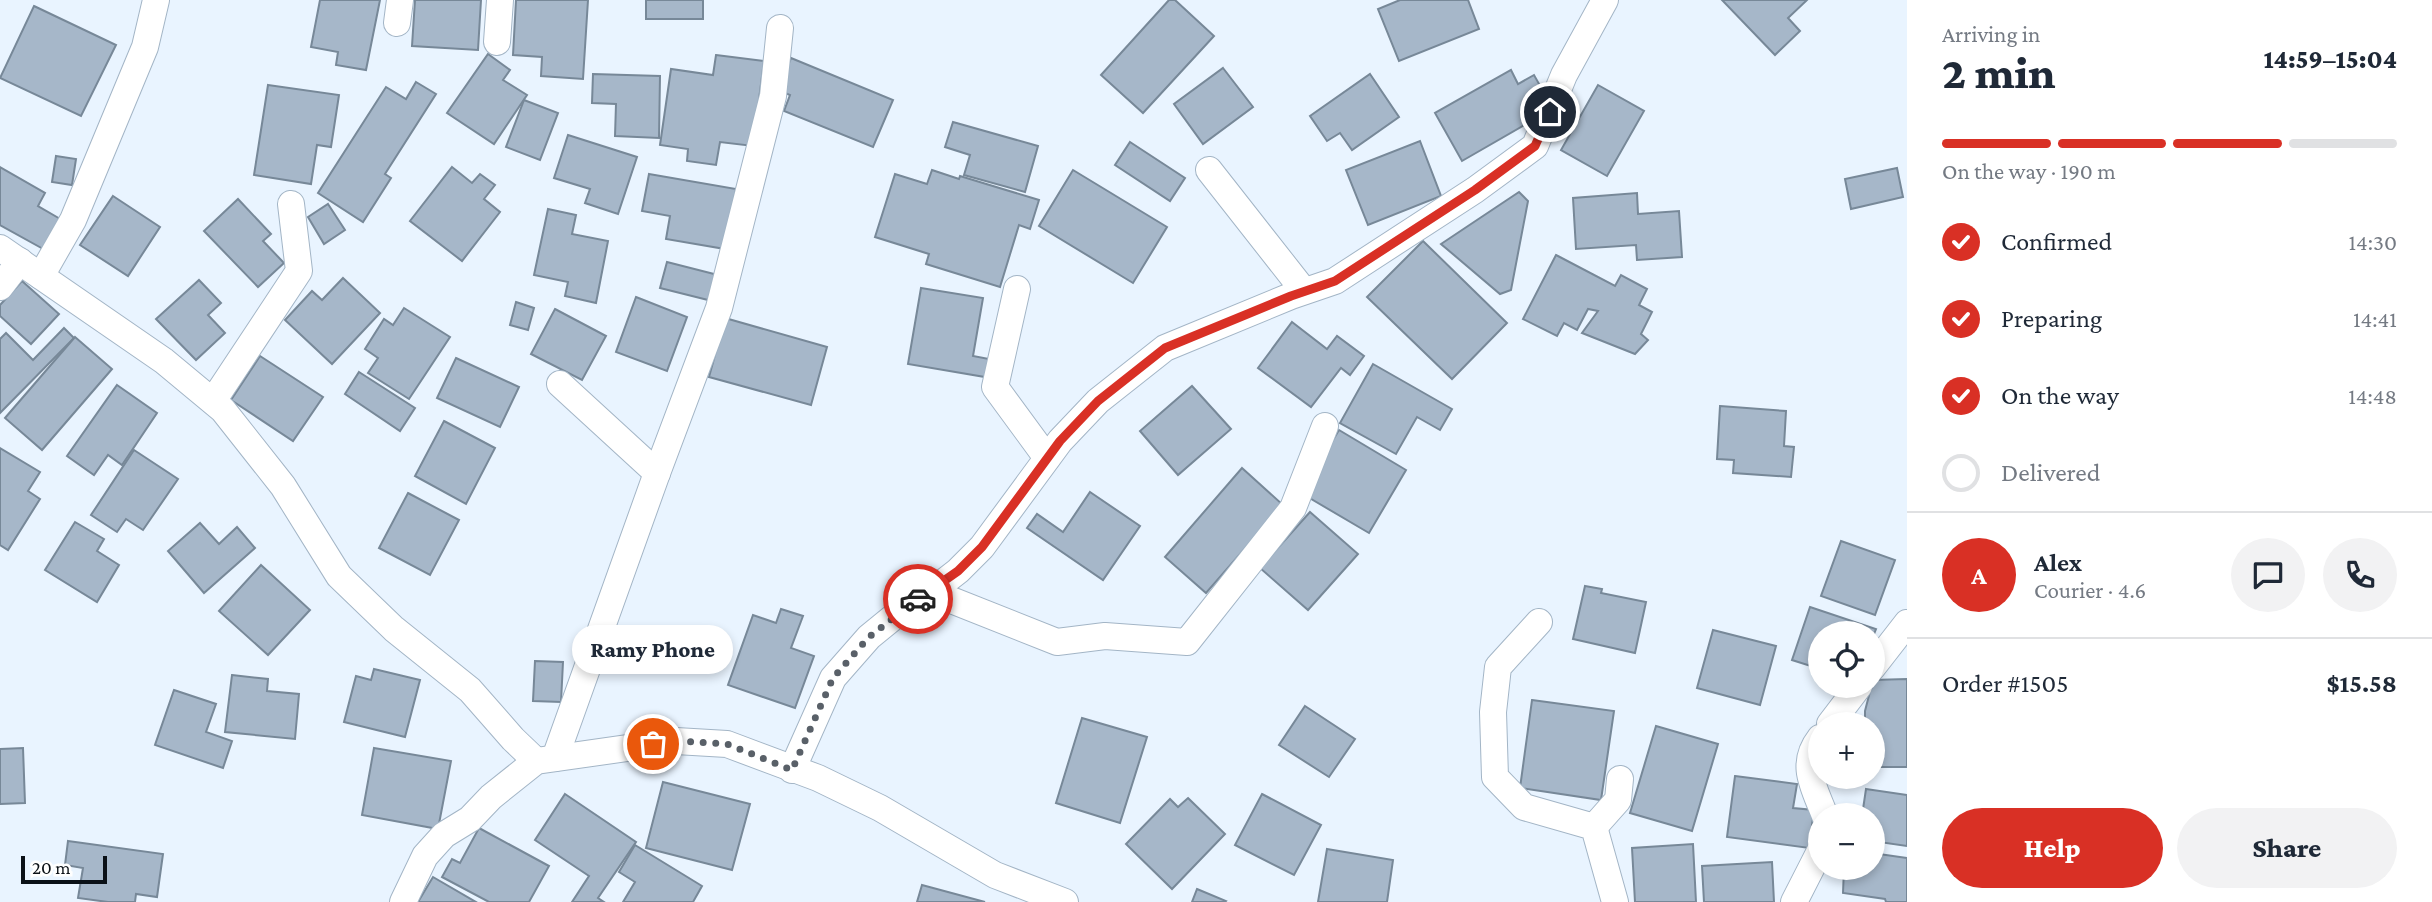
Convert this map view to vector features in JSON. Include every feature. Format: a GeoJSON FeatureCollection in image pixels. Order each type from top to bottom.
{"type":"FeatureCollection","features":[{"type":"Feature","properties":{"kind":"street"},"geometry":{"type":"LineString","coordinates":[[0,287],[20,262],[73,220],[145,47],[156,0]]}},
{"type":"Feature","properties":{"kind":"street"},"geometry":{"type":"LineString","coordinates":[[497,42],[500,0]]}},
{"type":"Feature","properties":{"kind":"street"},"geometry":{"type":"LineString","coordinates":[[792,770],[833,678],[869,637],[907,606],[958,571],[982,547],[1047,458],[1098,401],[1165,348],[1335,281],[1460,201],[1535,146],[1587,12],[1605,0]]}},
{"type":"Feature","properties":{"kind":"street"},"geometry":{"type":"LineString","coordinates":[[546,759],[719,308],[773,96],[780,28]]}},
{"type":"Feature","properties":{"kind":"street"},"geometry":{"type":"LineString","coordinates":[[1209,170],[1304,291]]}},
{"type":"Feature","properties":{"kind":"street"},"geometry":{"type":"LineString","coordinates":[[213,401],[299,271],[291,204]]}},
{"type":"Feature","properties":{"kind":"street"},"geometry":{"type":"LineString","coordinates":[[20,262],[164,361],[223,410],[283,486],[340,576],[394,629],[470,690],[513,739],[546,759]]}},
{"type":"Feature","properties":{"kind":"street"},"geometry":{"type":"LineString","coordinates":[[1017,289],[995,387],[1047,458]]}},
{"type":"Feature","properties":{"kind":"street"},"geometry":{"type":"LineString","coordinates":[[560,384],[657,473]]}},
{"type":"Feature","properties":{"kind":"street"},"geometry":{"type":"LineString","coordinates":[[931,592],[1057,642],[1105,636],[1187,642],[1293,509],[1325,426]]}},
{"type":"Feature","properties":{"kind":"street"},"geometry":{"type":"LineString","coordinates":[[1539,622],[1498,667],[1493,712],[1494,777],[1524,807],[1594,827]]}},
{"type":"Feature","properties":{"kind":"street"},"geometry":{"type":"LineString","coordinates":[[1885,651],[1907,623]]}},
{"type":"Feature","properties":{"kind":"street"},"geometry":{"type":"LineString","coordinates":[[1839,712],[1850,698]]}},
{"type":"Feature","properties":{"kind":"street"},"geometry":{"type":"LineString","coordinates":[[403,902],[425,856],[444,835],[470,819],[491,797],[546,759],[677,741],[727,744],[818,778],[880,808],[995,875],[1065,902]]}},
{"type":"Feature","properties":{"kind":"street"},"geometry":{"type":"LineString","coordinates":[[1594,827],[1618,800],[1620,779]]}},
{"type":"Feature","properties":{"kind":"street"},"geometry":{"type":"LineString","coordinates":[[1594,827],[1615,902]]}},
{"type":"Feature","properties":{"kind":"street"},"geometry":{"type":"LineString","coordinates":[[1794,902],[1808,875]]}},
{"type":"Feature","properties":{"kind":"building"},"geometry":{"type":"Polygon","coordinates":[[[320,0],[380,0],[366,70],[336,65],[338,52],[311,47],[320,0]]]}},
{"type":"Feature","properties":{"kind":"building"},"geometry":{"type":"Polygon","coordinates":[[[415,0],[481,0],[478,50],[412,46],[415,0]]]}},
{"type":"Feature","properties":{"kind":"building"},"geometry":{"type":"Polygon","coordinates":[[[516,0],[588,0],[583,79],[541,76],[542,57],[513,55],[516,0]]]}},
{"type":"Feature","properties":{"kind":"building"},"geometry":{"type":"Polygon","coordinates":[[[646,0],[703,0],[703,19],[646,19],[646,0]]]}},
{"type":"Feature","properties":{"kind":"building"},"geometry":{"type":"Polygon","coordinates":[[[1169,0],[1175,0],[1214,36],[1143,113],[1101,75],[1169,0]]]}},
{"type":"Feature","properties":{"kind":"building"},"geometry":{"type":"Polygon","coordinates":[[[1400,0],[1468,0],[1479,29],[1399,61],[1378,9],[1400,0]]]}},
{"type":"Feature","properties":{"kind":"building"},"geometry":{"type":"Polygon","coordinates":[[[1722,0],[1807,0],[1788,18],[1800,31],[1775,55],[1722,0]]]}},
{"type":"Feature","properties":{"kind":"building"},"geometry":{"type":"Polygon","coordinates":[[[34,6],[116,45],[81,116],[0,78],[34,6]]]}},
{"type":"Feature","properties":{"kind":"building"},"geometry":{"type":"Polygon","coordinates":[[[488,54],[510,70],[503,80],[527,95],[494,144],[447,113],[488,54]]]}},
{"type":"Feature","properties":{"kind":"building"},"geometry":{"type":"Polygon","coordinates":[[[716,55],[764,61],[753,146],[720,142],[716,165],[687,161],[688,149],[660,145],[671,69],[713,75],[716,55]]]}},
{"type":"Feature","properties":{"kind":"building"},"geometry":{"type":"Polygon","coordinates":[[[791,58],[893,100],[873,147],[784,111],[790,95],[778,90],[791,58]]]}},
{"type":"Feature","properties":{"kind":"building"},"geometry":{"type":"Polygon","coordinates":[[[1223,68],[1253,107],[1203,144],[1174,104],[1223,68]]]}},
{"type":"Feature","properties":{"kind":"building"},"geometry":{"type":"Polygon","coordinates":[[[1511,70],[1518,84],[1534,75],[1547,98],[1527,109],[1533,120],[1462,161],[1435,113],[1511,70]]]}},
{"type":"Feature","properties":{"kind":"building"},"geometry":{"type":"Polygon","coordinates":[[[593,74],[660,76],[659,138],[615,136],[616,104],[592,103],[593,74]]]}},
{"type":"Feature","properties":{"kind":"building"},"geometry":{"type":"Polygon","coordinates":[[[1370,74],[1399,117],[1352,150],[1340,133],[1327,141],[1310,116],[1370,74]]]}},
{"type":"Feature","properties":{"kind":"building"},"geometry":{"type":"Polygon","coordinates":[[[416,82],[436,94],[385,174],[391,178],[363,222],[318,193],[386,87],[406,99],[416,82]]]}},
{"type":"Feature","properties":{"kind":"building"},"geometry":{"type":"Polygon","coordinates":[[[268,85],[339,95],[331,147],[317,145],[311,184],[254,175],[268,85]]]}},
{"type":"Feature","properties":{"kind":"building"},"geometry":{"type":"Polygon","coordinates":[[[1598,85],[1644,111],[1607,176],[1561,150],[1598,85]]]}},
{"type":"Feature","properties":{"kind":"building"},"geometry":{"type":"Polygon","coordinates":[[[524,100],[558,113],[540,160],[506,147],[524,100]]]}},
{"type":"Feature","properties":{"kind":"building"},"geometry":{"type":"Polygon","coordinates":[[[953,122],[1038,146],[1025,192],[964,175],[970,155],[945,147],[953,122]]]}},
{"type":"Feature","properties":{"kind":"building"},"geometry":{"type":"Polygon","coordinates":[[[568,135],[637,157],[618,214],[585,203],[590,189],[554,178],[568,135]]]}},
{"type":"Feature","properties":{"kind":"building"},"geometry":{"type":"Polygon","coordinates":[[[1420,141],[1441,196],[1368,225],[1346,170],[1420,141]]]}},
{"type":"Feature","properties":{"kind":"building"},"geometry":{"type":"Polygon","coordinates":[[[1130,142],[1185,178],[1170,201],[1115,165],[1130,142]]]}},
{"type":"Feature","properties":{"kind":"building"},"geometry":{"type":"Polygon","coordinates":[[[56,156],[76,159],[72,185],[52,182],[56,156]]]}},
{"type":"Feature","properties":{"kind":"building"},"geometry":{"type":"Polygon","coordinates":[[[0,167],[45,193],[38,206],[62,220],[45,250],[0,225],[0,167]]]}},
{"type":"Feature","properties":{"kind":"building"},"geometry":{"type":"Polygon","coordinates":[[[452,167],[472,183],[480,174],[495,185],[484,199],[500,212],[462,261],[410,221],[452,167]]]}},
{"type":"Feature","properties":{"kind":"building"},"geometry":{"type":"Polygon","coordinates":[[[1897,168],[1903,197],[1851,209],[1845,179],[1897,168]]]}},
{"type":"Feature","properties":{"kind":"building"},"geometry":{"type":"Polygon","coordinates":[[[932,170],[1039,200],[1030,229],[1019,225],[1000,287],[926,264],[929,254],[875,237],[895,174],[927,184],[932,170]]]}},
{"type":"Feature","properties":{"kind":"building"},"geometry":{"type":"Polygon","coordinates":[[[1073,170],[1167,227],[1133,283],[1039,226],[1073,170]]]}},
{"type":"Feature","properties":{"kind":"building"},"geometry":{"type":"Polygon","coordinates":[[[649,174],[736,189],[725,249],[666,239],[670,216],[642,211],[649,174]]]}},
{"type":"Feature","properties":{"kind":"building"},"geometry":{"type":"Polygon","coordinates":[[[1519,192],[1528,201],[1511,290],[1500,294],[1441,244],[1519,192]]]}},
{"type":"Feature","properties":{"kind":"building"},"geometry":{"type":"Polygon","coordinates":[[[1637,193],[1638,214],[1679,211],[1682,257],[1637,260],[1636,245],[1576,249],[1573,198],[1637,193]]]}},
{"type":"Feature","properties":{"kind":"building"},"geometry":{"type":"Polygon","coordinates":[[[113,196],[160,227],[128,276],[80,245],[113,196]]]}},
{"type":"Feature","properties":{"kind":"building"},"geometry":{"type":"Polygon","coordinates":[[[238,199],[271,234],[263,241],[284,263],[258,287],[204,231],[238,199]]]}},
{"type":"Feature","properties":{"kind":"building"},"geometry":{"type":"Polygon","coordinates":[[[328,204],[345,230],[324,244],[308,217],[328,204]]]}},
{"type":"Feature","properties":{"kind":"building"},"geometry":{"type":"Polygon","coordinates":[[[548,209],[576,215],[572,234],[608,241],[596,303],[565,296],[568,282],[534,275],[548,209]]]}},
{"type":"Feature","properties":{"kind":"building"},"geometry":{"type":"Polygon","coordinates":[[[1423,241],[1507,323],[1452,379],[1367,297],[1423,241]]]}},
{"type":"Feature","properties":{"kind":"building"},"geometry":{"type":"Polygon","coordinates":[[[1556,255],[1615,286],[1621,275],[1647,289],[1639,305],[1652,312],[1641,334],[1648,340],[1635,354],[1582,333],[1598,311],[1588,309],[1577,330],[1564,323],[1557,336],[1523,319],[1556,255]]]}},
{"type":"Feature","properties":{"kind":"building"},"geometry":{"type":"Polygon","coordinates":[[[667,262],[718,275],[712,301],[660,288],[667,262]]]}},
{"type":"Feature","properties":{"kind":"building"},"geometry":{"type":"Polygon","coordinates":[[[343,278],[380,313],[332,364],[285,320],[312,291],[322,300],[343,278]]]}},
{"type":"Feature","properties":{"kind":"building"},"geometry":{"type":"Polygon","coordinates":[[[199,280],[221,303],[208,315],[225,333],[196,360],[156,319],[199,280]]]}},
{"type":"Feature","properties":{"kind":"building"},"geometry":{"type":"Polygon","coordinates":[[[22,281],[59,314],[31,344],[0,316],[0,305],[22,281]]]}},
{"type":"Feature","properties":{"kind":"building"},"geometry":{"type":"Polygon","coordinates":[[[921,288],[983,298],[973,356],[989,359],[985,377],[908,364],[921,288]]]}},
{"type":"Feature","properties":{"kind":"building"},"geometry":{"type":"Polygon","coordinates":[[[636,297],[687,317],[667,371],[616,352],[636,297]]]}},
{"type":"Feature","properties":{"kind":"building"},"geometry":{"type":"Polygon","coordinates":[[[516,302],[534,308],[528,330],[510,325],[516,302]]]}},
{"type":"Feature","properties":{"kind":"building"},"geometry":{"type":"Polygon","coordinates":[[[404,308],[450,337],[409,399],[368,373],[378,358],[365,349],[384,319],[393,325],[404,308]]]}},
{"type":"Feature","properties":{"kind":"building"},"geometry":{"type":"Polygon","coordinates":[[[555,309],[606,336],[582,380],[531,354],[555,309]]]}},
{"type":"Feature","properties":{"kind":"building"},"geometry":{"type":"Polygon","coordinates":[[[725,318],[827,347],[811,405],[709,377],[725,318]]]}},
{"type":"Feature","properties":{"kind":"building"},"geometry":{"type":"Polygon","coordinates":[[[1292,322],[1327,349],[1337,336],[1364,356],[1350,375],[1341,368],[1311,407],[1258,368],[1292,322]]]}},
{"type":"Feature","properties":{"kind":"building"},"geometry":{"type":"Polygon","coordinates":[[[64,328],[74,338],[0,413],[0,339],[6,333],[33,360],[64,328]]]}},
{"type":"Feature","properties":{"kind":"building"},"geometry":{"type":"Polygon","coordinates":[[[75,337],[112,369],[42,450],[5,418],[75,337]]]}},
{"type":"Feature","properties":{"kind":"building"},"geometry":{"type":"Polygon","coordinates":[[[260,356],[323,397],[293,441],[231,400],[260,356]]]}},
{"type":"Feature","properties":{"kind":"building"},"geometry":{"type":"Polygon","coordinates":[[[456,358],[519,387],[500,427],[437,398],[456,358]]]}},
{"type":"Feature","properties":{"kind":"building"},"geometry":{"type":"Polygon","coordinates":[[[1373,364],[1452,409],[1440,430],[1417,417],[1396,454],[1340,423],[1373,364]]]}},
{"type":"Feature","properties":{"kind":"building"},"geometry":{"type":"Polygon","coordinates":[[[359,372],[415,408],[400,431],[345,394],[359,372]]]}},
{"type":"Feature","properties":{"kind":"building"},"geometry":{"type":"Polygon","coordinates":[[[117,385],[157,413],[122,465],[108,455],[94,475],[67,456],[117,385]]]}},
{"type":"Feature","properties":{"kind":"building"},"geometry":{"type":"Polygon","coordinates":[[[1192,386],[1231,429],[1178,475],[1140,431],[1192,386]]]}},
{"type":"Feature","properties":{"kind":"building"},"geometry":{"type":"Polygon","coordinates":[[[1720,406],[1786,411],[1784,446],[1794,447],[1791,477],[1733,473],[1734,460],[1717,459],[1720,406]]]}},
{"type":"Feature","properties":{"kind":"building"},"geometry":{"type":"Polygon","coordinates":[[[444,421],[495,448],[466,504],[415,476],[444,421]]]}},
{"type":"Feature","properties":{"kind":"building"},"geometry":{"type":"Polygon","coordinates":[[[1339,430],[1406,470],[1369,533],[1301,493],[1339,430]]]}},
{"type":"Feature","properties":{"kind":"building"},"geometry":{"type":"Polygon","coordinates":[[[0,448],[40,472],[28,491],[40,499],[8,550],[0,545],[0,448]]]}},
{"type":"Feature","properties":{"kind":"building"},"geometry":{"type":"Polygon","coordinates":[[[134,450],[178,479],[143,530],[126,519],[117,532],[91,515],[134,450]]]}},
{"type":"Feature","properties":{"kind":"building"},"geometry":{"type":"Polygon","coordinates":[[[1242,468],[1283,505],[1206,593],[1165,557],[1242,468]]]}},
{"type":"Feature","properties":{"kind":"building"},"geometry":{"type":"Polygon","coordinates":[[[1090,492],[1140,526],[1103,580],[1027,528],[1037,514],[1063,532],[1090,492]]]}},
{"type":"Feature","properties":{"kind":"building"},"geometry":{"type":"Polygon","coordinates":[[[408,493],[459,520],[430,575],[379,548],[408,493]]]}},
{"type":"Feature","properties":{"kind":"building"},"geometry":{"type":"Polygon","coordinates":[[[1310,512],[1358,554],[1308,610],[1260,568],[1310,512]]]}},
{"type":"Feature","properties":{"kind":"building"},"geometry":{"type":"Polygon","coordinates":[[[75,522],[104,539],[97,551],[119,565],[97,602],[45,570],[75,522]]]}},
{"type":"Feature","properties":{"kind":"building"},"geometry":{"type":"Polygon","coordinates":[[[200,523],[219,544],[237,527],[255,548],[204,593],[168,551],[200,523]]]}},
{"type":"Feature","properties":{"kind":"building"},"geometry":{"type":"Polygon","coordinates":[[[1841,541],[1895,560],[1875,615],[1821,596],[1841,541]]]}},
{"type":"Feature","properties":{"kind":"building"},"geometry":{"type":"Polygon","coordinates":[[[261,565],[310,610],[268,655],[219,611],[261,565]]]}},
{"type":"Feature","properties":{"kind":"building"},"geometry":{"type":"Polygon","coordinates":[[[1585,586],[1602,589],[1601,593],[1646,602],[1635,653],[1573,639],[1585,586]]]}},
{"type":"Feature","properties":{"kind":"building"},"geometry":{"type":"Polygon","coordinates":[[[1810,607],[1852,621],[1808,621],[1808,665],[1792,660],[1810,607]]]}},
{"type":"Feature","properties":{"kind":"building"},"geometry":{"type":"Polygon","coordinates":[[[781,609],[803,616],[791,648],[814,656],[795,708],[728,685],[753,615],[776,623],[781,609]]]}},
{"type":"Feature","properties":{"kind":"building"},"geometry":{"type":"Polygon","coordinates":[[[1713,630],[1776,646],[1760,705],[1697,688],[1713,630]]]}},
{"type":"Feature","properties":{"kind":"building"},"geometry":{"type":"Polygon","coordinates":[[[535,661],[563,662],[561,702],[533,701],[535,661]]]}},
{"type":"Feature","properties":{"kind":"building"},"geometry":{"type":"Polygon","coordinates":[[[374,669],[420,680],[405,737],[344,722],[356,676],[371,680],[374,669]]]}},
{"type":"Feature","properties":{"kind":"building"},"geometry":{"type":"Polygon","coordinates":[[[232,675],[268,679],[267,691],[299,694],[295,739],[225,732],[232,675]]]}},
{"type":"Feature","properties":{"kind":"building"},"geometry":{"type":"Polygon","coordinates":[[[1907,679],[1907,767],[1885,767],[1885,712],[1865,712],[1868,698],[1885,698],[1885,680],[1907,679]]]}},
{"type":"Feature","properties":{"kind":"building"},"geometry":{"type":"Polygon","coordinates":[[[174,690],[216,704],[206,732],[232,741],[223,768],[155,745],[174,690]]]}},
{"type":"Feature","properties":{"kind":"building"},"geometry":{"type":"Polygon","coordinates":[[[1532,700],[1614,711],[1601,800],[1520,788],[1532,700]]]}},
{"type":"Feature","properties":{"kind":"building"},"geometry":{"type":"Polygon","coordinates":[[[1305,706],[1355,739],[1329,777],[1279,745],[1305,706]]]}},
{"type":"Feature","properties":{"kind":"building"},"geometry":{"type":"Polygon","coordinates":[[[1082,718],[1147,737],[1120,823],[1056,803],[1082,718]]]}},
{"type":"Feature","properties":{"kind":"building"},"geometry":{"type":"Polygon","coordinates":[[[1656,726],[1718,744],[1692,831],[1630,813],[1656,726]]]}},
{"type":"Feature","properties":{"kind":"building"},"geometry":{"type":"Polygon","coordinates":[[[23,748],[25,803],[0,804],[0,749],[23,748]]]}},
{"type":"Feature","properties":{"kind":"building"},"geometry":{"type":"Polygon","coordinates":[[[374,748],[451,761],[438,829],[362,815],[374,748]]]}},
{"type":"Feature","properties":{"kind":"building"},"geometry":{"type":"Polygon","coordinates":[[[1735,776],[1797,784],[1793,808],[1808,809],[1808,848],[1727,837],[1735,776]]]}},
{"type":"Feature","properties":{"kind":"building"},"geometry":{"type":"Polygon","coordinates":[[[663,782],[750,804],[732,870],[646,848],[663,782]]]}},
{"type":"Feature","properties":{"kind":"building"},"geometry":{"type":"Polygon","coordinates":[[[1866,789],[1907,795],[1907,846],[1885,843],[1885,803],[1864,803],[1866,789]]]}},
{"type":"Feature","properties":{"kind":"building"},"geometry":{"type":"Polygon","coordinates":[[[565,794],[636,842],[598,898],[604,902],[572,902],[589,876],[535,840],[565,794]]]}},
{"type":"Feature","properties":{"kind":"building"},"geometry":{"type":"Polygon","coordinates":[[[1262,794],[1321,825],[1294,875],[1235,845],[1262,794]]]}},
{"type":"Feature","properties":{"kind":"building"},"geometry":{"type":"Polygon","coordinates":[[[1188,798],[1225,834],[1172,889],[1126,844],[1170,799],[1178,807],[1188,798]]]}},
{"type":"Feature","properties":{"kind":"building"},"geometry":{"type":"Polygon","coordinates":[[[479,828],[549,866],[529,902],[489,902],[442,877],[452,859],[460,863],[479,828]]]}},
{"type":"Feature","properties":{"kind":"building"},"geometry":{"type":"Polygon","coordinates":[[[68,841],[163,854],[157,897],[136,894],[135,902],[78,898],[83,868],[65,865],[68,841]]]}},
{"type":"Feature","properties":{"kind":"building"},"geometry":{"type":"Polygon","coordinates":[[[1693,844],[1696,902],[1635,902],[1632,848],[1693,844]]]}},
{"type":"Feature","properties":{"kind":"building"},"geometry":{"type":"Polygon","coordinates":[[[635,845],[702,886],[693,902],[623,902],[635,882],[619,872],[635,845]]]}},
{"type":"Feature","properties":{"kind":"building"},"geometry":{"type":"Polygon","coordinates":[[[1327,849],[1393,860],[1387,902],[1318,902],[1327,849]]]}},
{"type":"Feature","properties":{"kind":"building"},"geometry":{"type":"Polygon","coordinates":[[[1885,855],[1907,858],[1907,902],[1886,902],[1885,899],[1843,893],[1844,880],[1885,880],[1885,855]]]}},
{"type":"Feature","properties":{"kind":"building"},"geometry":{"type":"Polygon","coordinates":[[[1772,862],[1774,902],[1704,902],[1702,866],[1772,862]]]}},
{"type":"Feature","properties":{"kind":"building"},"geometry":{"type":"Polygon","coordinates":[[[433,877],[476,902],[418,902],[433,877]]]}},
{"type":"Feature","properties":{"kind":"building"},"geometry":{"type":"Polygon","coordinates":[[[922,885],[985,902],[917,902],[922,885]]]}},
{"type":"Feature","properties":{"kind":"building"},"geometry":{"type":"Polygon","coordinates":[[[1197,889],[1226,901],[1192,902],[1197,889]]]}},
{"type":"Feature","properties":{"kind":"way so far"},"geometry":{"type":"LineString","coordinates":[[653,744],[677,741],[727,744],[792,770],[833,678],[869,637],[918,599]]}},
{"type":"Feature","properties":{"kind":"place","name":"Ramy Phone"},"geometry":{"type":"Point","coordinates":[653,744]}},
{"type":"Feature","properties":{"kind":"route"},"geometry":{"type":"LineString","coordinates":[[918,599],[958,571],[982,547],[1010,513],[1060,441],[1098,401],[1165,348],[1291,296],[1335,281],[1452,206],[1535,146],[1550,112]]}}]}
